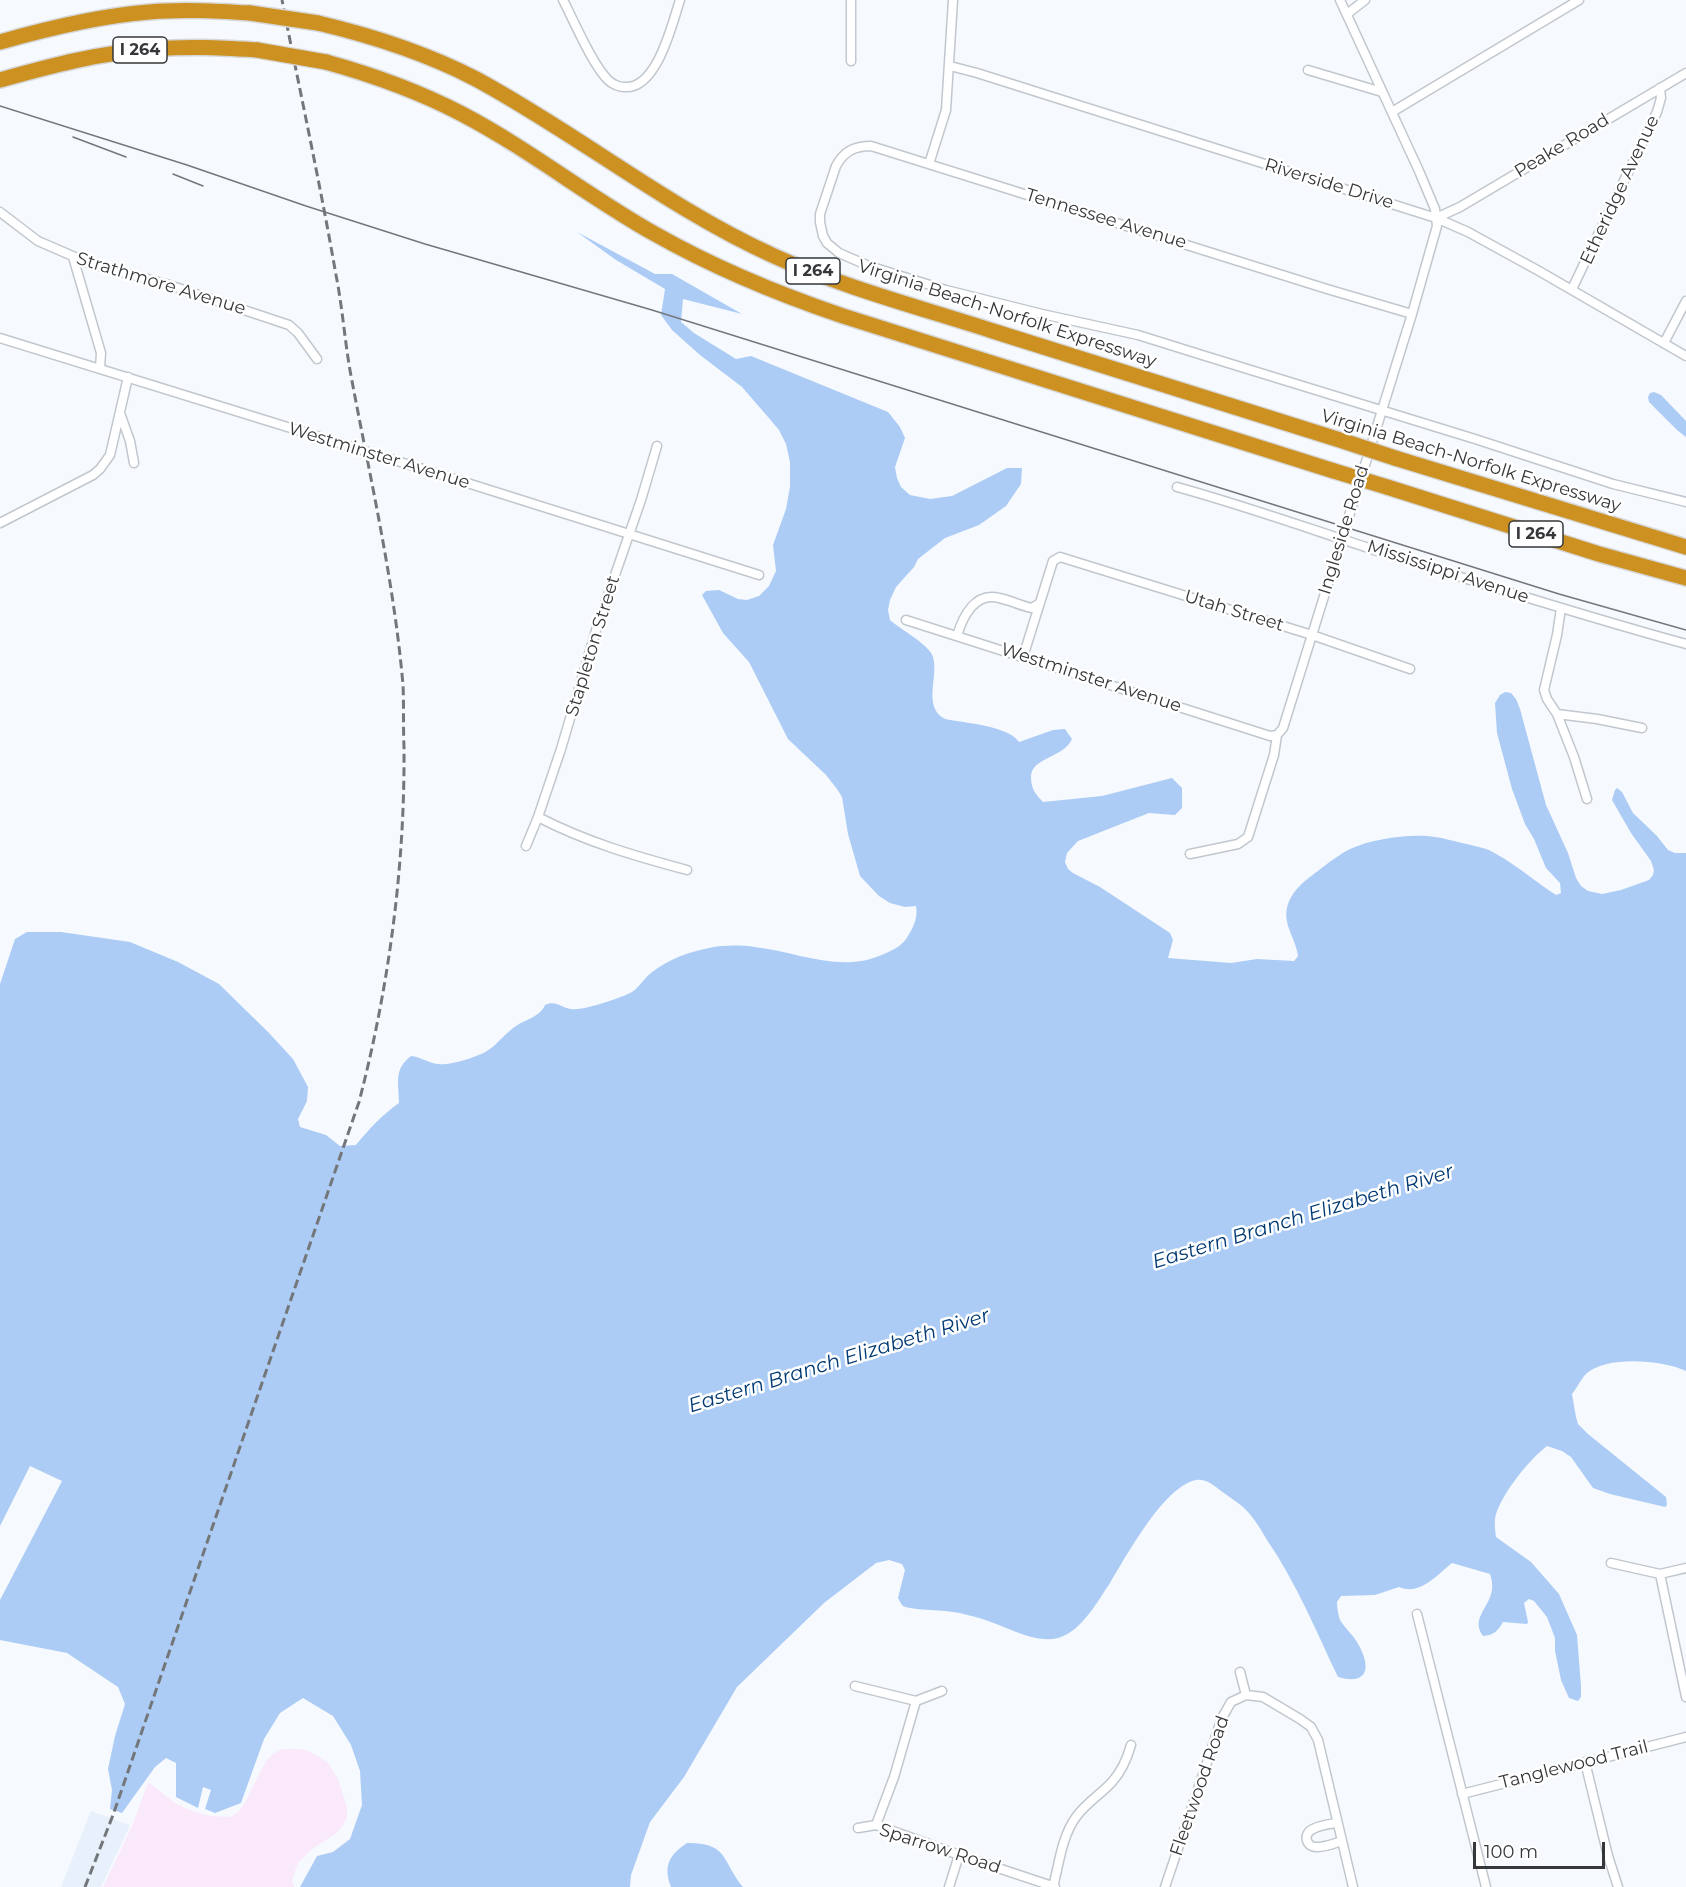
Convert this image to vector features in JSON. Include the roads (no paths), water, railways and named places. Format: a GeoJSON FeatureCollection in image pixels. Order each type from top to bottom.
{"type":"FeatureCollection","features":[{"type":"Feature","properties":{"kind":"highway","name":"Virginia Beach-Norfolk Expressway"},"geometry":{"type":"LineString","coordinates":[[0,42],[96,18],[147,12],[209,10],[250,13],[318,23],[403,47],[477,80],[534,113],[683,208],[749,244],[794,264],[913,305],[1395,458],[1686,547]]}},
{"type":"Feature","properties":{"kind":"highway","name":"I 264"},"geometry":{"type":"LineString","coordinates":[[0,80],[90,57],[152,49],[195,47],[257,51],[326,62],[373,75],[420,93],[463,115],[655,234],[695,256],[769,289],[843,316],[1334,471],[1599,554],[1686,578]]}},
{"type":"Feature","properties":{"kind":"street"},"geometry":{"type":"LineString","coordinates":[[563,0],[602,73],[614,84],[627,87],[640,84],[650,74],[662,51],[680,0]]}},
{"type":"Feature","properties":{"kind":"street"},"geometry":{"type":"LineString","coordinates":[[851,0],[851,61]]}},
{"type":"Feature","properties":{"kind":"street"},"geometry":{"type":"LineString","coordinates":[[929,164],[943,122],[950,66],[953,0]]}},
{"type":"Feature","properties":{"kind":"street","name":"Ingleside Road"},"geometry":{"type":"LineString","coordinates":[[1190,854],[1238,844],[1248,837],[1275,754],[1277,735],[1283,728],[1412,314],[1437,226],[1427,190],[1340,0]]}},
{"type":"Feature","properties":{"kind":"street"},"geometry":{"type":"LineString","coordinates":[[1347,14],[1365,0]]}},
{"type":"Feature","properties":{"kind":"street"},"geometry":{"type":"LineString","coordinates":[[1392,112],[1579,0]]}},
{"type":"Feature","properties":{"kind":"street","name":"Riverside Drive"},"geometry":{"type":"LineString","coordinates":[[950,66],[1286,169],[1436,218],[1468,231],[1686,356]]}},
{"type":"Feature","properties":{"kind":"street"},"geometry":{"type":"LineString","coordinates":[[1308,70],[1382,92]]}},
{"type":"Feature","properties":{"kind":"street","name":"Peake Road"},"geometry":{"type":"LineString","coordinates":[[1436,218],[1460,207],[1686,73]]}},
{"type":"Feature","properties":{"kind":"street","name":"Etheridge Avenue"},"geometry":{"type":"LineString","coordinates":[[1572,289],[1657,112],[1661,98],[1660,88]]}},
{"type":"Feature","properties":{"kind":"street","name":"Tennessee Avenue"},"geometry":{"type":"LineString","coordinates":[[1412,314],[871,146],[853,148],[836,166],[820,214],[823,236],[833,250],[859,262],[946,290],[1164,342],[1202,356],[1613,484],[1686,502]]}},
{"type":"Feature","properties":{"kind":"street","name":"Strathmore Avenue"},"geometry":{"type":"LineString","coordinates":[[0,212],[38,241],[73,257],[177,287],[289,325],[298,333],[316,359]]}},
{"type":"Feature","properties":{"kind":"street"},"geometry":{"type":"LineString","coordinates":[[73,257],[101,353],[100,368]]}},
{"type":"Feature","properties":{"kind":"street"},"geometry":{"type":"LineString","coordinates":[[1664,343],[1686,301]]}},
{"type":"Feature","properties":{"kind":"street","name":"Westminster Avenue"},"geometry":{"type":"LineString","coordinates":[[0,338],[759,575]]}},
{"type":"Feature","properties":{"kind":"street"},"geometry":{"type":"LineString","coordinates":[[0,523],[93,475],[100,469],[110,454],[128,377]]}},
{"type":"Feature","properties":{"kind":"street"},"geometry":{"type":"LineString","coordinates":[[120,412],[130,441],[134,463]]}},
{"type":"Feature","properties":{"kind":"street","name":"Stapleton Street"},"geometry":{"type":"LineString","coordinates":[[526,846],[561,749],[597,627],[641,500],[657,446]]}},
{"type":"Feature","properties":{"kind":"street","name":"Mississippi Avenue"},"geometry":{"type":"LineString","coordinates":[[1177,487],[1342,537],[1378,551],[1561,608],[1686,644]]}},
{"type":"Feature","properties":{"kind":"street","name":"Utah Street"},"geometry":{"type":"LineString","coordinates":[[1040,603],[1053,561],[1060,557],[1312,635],[1410,669]]}},
{"type":"Feature","properties":{"kind":"street"},"geometry":{"type":"LineString","coordinates":[[957,636],[960,625],[969,610],[983,599],[998,597],[1032,608],[1040,603]]}},
{"type":"Feature","properties":{"kind":"street"},"geometry":{"type":"LineString","coordinates":[[1023,657],[1040,603]]}},
{"type":"Feature","properties":{"kind":"street"},"geometry":{"type":"LineString","coordinates":[[1561,608],[1544,690],[1546,699],[1557,714],[1574,757],[1587,799]]}},
{"type":"Feature","properties":{"kind":"street","name":"Westminster Avenue"},"geometry":{"type":"LineString","coordinates":[[906,620],[1270,736],[1277,735]]}},
{"type":"Feature","properties":{"kind":"street"},"geometry":{"type":"LineString","coordinates":[[1557,714],[1642,728]]}},
{"type":"Feature","properties":{"kind":"street"},"geometry":{"type":"LineString","coordinates":[[538,817],[595,844],[687,870]]}},
{"type":"Feature","properties":{"kind":"street"},"geometry":{"type":"LineString","coordinates":[[1611,1563],[1660,1574],[1686,1568]]}},
{"type":"Feature","properties":{"kind":"street"},"geometry":{"type":"LineString","coordinates":[[1660,1574],[1686,1697]]}},
{"type":"Feature","properties":{"kind":"street"},"geometry":{"type":"LineString","coordinates":[[1417,1614],[1486,1887]]}},
{"type":"Feature","properties":{"kind":"street"},"geometry":{"type":"LineString","coordinates":[[1240,1672],[1246,1695],[1263,1697],[1300,1719],[1311,1727],[1318,1740],[1353,1887]]}},
{"type":"Feature","properties":{"kind":"street"},"geometry":{"type":"LineString","coordinates":[[855,1686],[916,1701],[942,1691]]}},
{"type":"Feature","properties":{"kind":"street","name":"Fleetwood Road"},"geometry":{"type":"LineString","coordinates":[[1165,1887],[1222,1718],[1231,1702],[1246,1695]]}},
{"type":"Feature","properties":{"kind":"street"},"geometry":{"type":"LineString","coordinates":[[876,1825],[894,1777],[916,1701]]}},
{"type":"Feature","properties":{"kind":"street","name":"Tanglewood Trail"},"geometry":{"type":"LineString","coordinates":[[1462,1794],[1686,1737]]}},
{"type":"Feature","properties":{"kind":"street"},"geometry":{"type":"LineString","coordinates":[[1054,1887],[1066,1838],[1074,1819],[1112,1782],[1127,1760],[1131,1745]]}},
{"type":"Feature","properties":{"kind":"street"},"geometry":{"type":"LineString","coordinates":[[1585,1762],[1617,1887]]}},
{"type":"Feature","properties":{"kind":"street"},"geometry":{"type":"LineString","coordinates":[[1337,1822],[1313,1829],[1306,1836],[1306,1840],[1310,1846],[1315,1848],[1342,1841]]}},
{"type":"Feature","properties":{"kind":"street","name":"Sparrow Road"},"geometry":{"type":"LineString","coordinates":[[858,1828],[876,1825],[1054,1887]]}},
{"type":"Feature","properties":{"kind":"street"},"geometry":{"type":"LineString","coordinates":[[949,1887],[959,1855]]}},
{"type":"Feature","properties":{"kind":"water","name":"Eastern Branch Elizabeth River"},"geometry":{"type":"Polygon","coordinates":[[[577,232],[655,274],[672,274],[742,314],[683,299],[681,322],[694,333],[736,359],[751,356],[888,412],[900,427],[905,438],[895,467],[901,487],[910,495],[930,499],[952,496],[1007,468],[1022,468],[1021,484],[1006,506],[979,525],[945,538],[918,559],[896,587],[890,600],[888,610],[890,620],[931,652],[934,665],[934,707],[945,719],[1006,732],[1019,742],[1053,730],[1065,729],[1072,739],[1068,745],[1036,765],[1032,770],[1033,788],[1043,802],[1102,796],[1172,778],[1182,788],[1182,808],[1175,815],[1149,813],[1078,841],[1067,853],[1065,862],[1073,873],[1100,887],[1170,933],[1173,940],[1168,958],[1231,963],[1257,959],[1294,961],[1298,956],[1286,914],[1292,895],[1312,875],[1346,851],[1369,842],[1392,838],[1435,837],[1486,849],[1505,859],[1556,895],[1561,893],[1560,883],[1546,868],[1525,824],[1512,789],[1497,733],[1495,703],[1505,692],[1511,693],[1520,709],[1546,805],[1581,886],[1588,891],[1602,894],[1649,880],[1653,875],[1651,861],[1612,800],[1617,788],[1622,792],[1633,813],[1668,850],[1675,853],[1686,853],[1686,1371],[1650,1362],[1607,1364],[1586,1374],[1572,1394],[1578,1424],[1666,1497],[1667,1505],[1665,1507],[1593,1488],[1571,1457],[1547,1446],[1511,1486],[1495,1519],[1496,1537],[1531,1562],[1559,1594],[1577,1635],[1581,1686],[1581,1697],[1578,1701],[1569,1698],[1561,1680],[1555,1651],[1555,1638],[1547,1617],[1534,1601],[1529,1599],[1524,1603],[1527,1624],[1503,1622],[1495,1632],[1483,1636],[1479,1628],[1479,1621],[1491,1593],[1490,1574],[1452,1563],[1421,1587],[1407,1589],[1399,1587],[1375,1595],[1341,1596],[1337,1602],[1340,1620],[1360,1647],[1364,1656],[1365,1670],[1358,1678],[1338,1677],[1296,1590],[1256,1522],[1243,1507],[1214,1486],[1208,1482],[1196,1480],[1180,1487],[1168,1498],[1135,1541],[1110,1583],[1082,1623],[1058,1638],[1029,1636],[960,1613],[903,1606],[898,1598],[905,1570],[902,1564],[889,1560],[876,1563],[824,1603],[737,1687],[684,1777],[650,1822],[631,1875],[630,1887],[300,1887],[317,1856],[333,1852],[350,1839],[362,1805],[360,1771],[351,1745],[333,1716],[303,1698],[280,1713],[264,1739],[241,1803],[215,1813],[205,1809],[211,1790],[203,1787],[198,1808],[176,1797],[176,1763],[166,1758],[155,1767],[122,1813],[110,1809],[112,1790],[108,1769],[125,1704],[118,1687],[67,1653],[0,1640],[0,1600],[62,1481],[30,1466],[0,1526],[0,984],[15,939],[27,932],[61,932],[130,942],[178,962],[219,984],[293,1059],[308,1087],[307,1101],[298,1119],[300,1127],[326,1135],[340,1146],[356,1145],[376,1122],[399,1103],[399,1072],[411,1056],[443,1064],[477,1056],[491,1048],[516,1026],[536,1015],[545,1005],[552,1003],[576,1009],[616,999],[632,992],[658,968],[694,952],[720,946],[744,946],[836,962],[868,960],[898,947],[906,939],[915,921],[916,906],[905,907],[890,903],[879,896],[860,876],[848,834],[842,797],[826,775],[788,739],[749,662],[723,633],[702,595],[706,591],[719,590],[738,599],[747,600],[759,596],[769,586],[776,571],[773,545],[786,509],[790,487],[790,462],[786,444],[779,430],[742,387],[672,330],[661,315],[665,289],[616,260],[577,232]]]}},
{"type":"Feature","properties":{"kind":"water"},"geometry":{"type":"Polygon","coordinates":[[[1650,393],[1661,395],[1686,421],[1686,437],[1649,402],[1650,393]]]}},
{"type":"Feature","properties":{"kind":"water"},"geometry":{"type":"Polygon","coordinates":[[[687,1843],[710,1846],[717,1850],[743,1887],[671,1887],[668,1873],[669,1862],[687,1843]]]}},
{"type":"Feature","properties":{"kind":"tram line"},"geometry":{"type":"LineString","coordinates":[[0,106],[425,244],[652,310],[1559,594],[1686,630]]}},
{"type":"Feature","properties":{"kind":"tram line"},"geometry":{"type":"LineString","coordinates":[[73,137],[126,157]]}},
{"type":"Feature","properties":{"kind":"tram line"},"geometry":{"type":"LineString","coordinates":[[173,174],[203,186]]}},
{"type":"Feature","properties":{"kind":"railway"},"geometry":{"type":"LineString","coordinates":[[85,1887],[113,1815],[359,1102],[387,971],[398,881],[402,837],[404,747],[403,685],[394,608],[350,368],[330,241],[282,0]]}}]}
